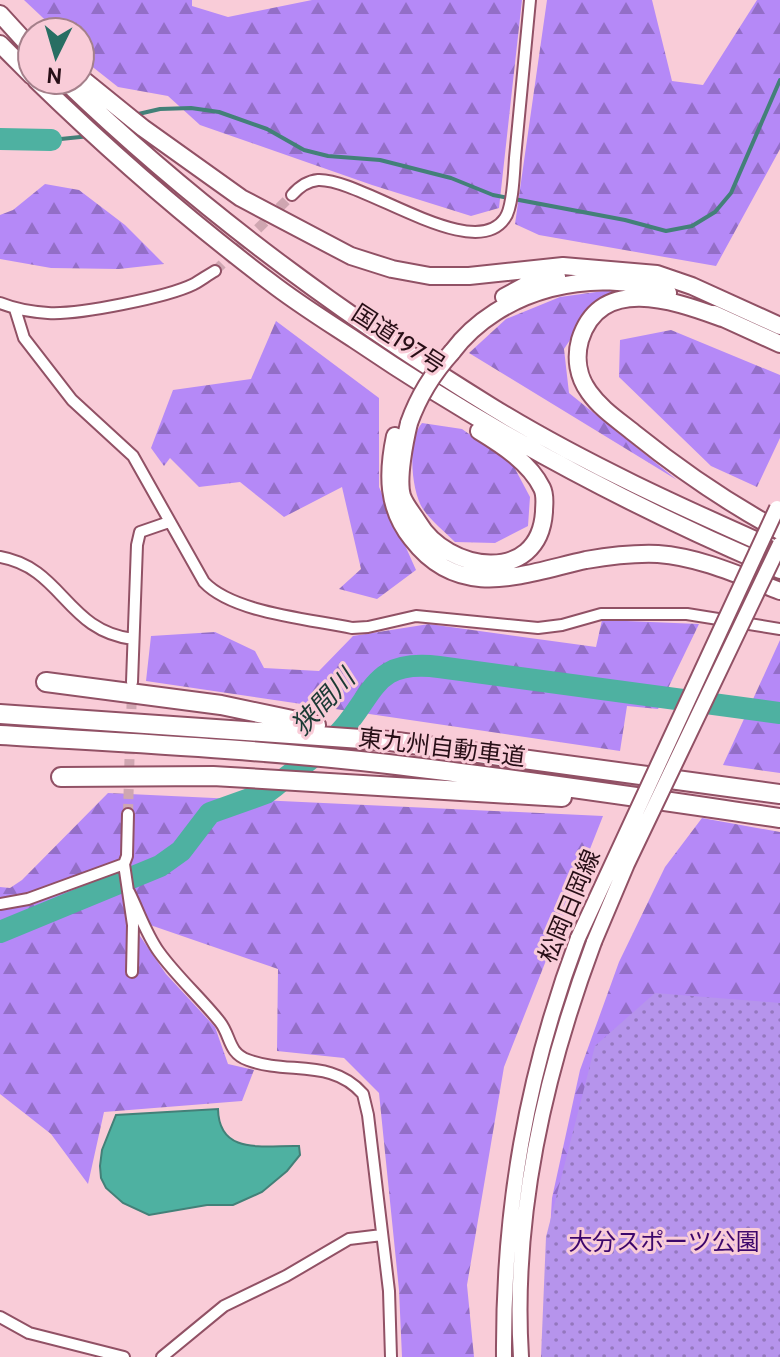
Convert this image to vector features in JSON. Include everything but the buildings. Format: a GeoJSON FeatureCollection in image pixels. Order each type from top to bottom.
{"type":"FeatureCollection","features":[{"type":"Feature","properties":{"kind":"highway"},"geometry":{"type":"LineString","coordinates":[[0,6],[16,20]]}},
{"type":"Feature","properties":{"kind":"highway"},"geometry":{"type":"LineString","coordinates":[[0,14],[16,32]]}},
{"type":"Feature","properties":{"kind":"highway"},"geometry":{"type":"LineString","coordinates":[[0,44],[16,60]]}},
{"type":"Feature","properties":{"kind":"highway"},"geometry":{"type":"LineString","coordinates":[[96,90],[143,128],[241,198],[351,256],[392,269],[430,276],[469,276],[563,266],[657,274],[692,286],[780,326]]}},
{"type":"Feature","properties":{"kind":"highway","name":"国道197号"},"geometry":{"type":"LineString","coordinates":[[53,96],[154,188],[272,284],[400,370],[523,444],[658,516],[780,570]]}},
{"type":"Feature","properties":{"kind":"highway","name":"国道197号"},"geometry":{"type":"LineString","coordinates":[[82,96],[174,179],[275,260],[362,323],[494,408],[555,442],[704,518],[780,551]]}},
{"type":"Feature","properties":{"kind":"highway"},"geometry":{"type":"LineString","coordinates":[[446,350],[465,322],[507,295],[528,284],[583,267]]}},
{"type":"Feature","properties":{"kind":"highway"},"geometry":{"type":"LineString","coordinates":[[272,284],[331,336],[392,377],[495,441],[520,461],[543,489],[545,498],[541,533],[534,544],[510,560],[482,564],[452,555],[438,547],[425,535],[402,494],[402,449],[408,393],[424,366],[476,326],[496,312],[538,293],[586,282],[620,281],[654,288],[780,344]]}},
{"type":"Feature","properties":{"kind":"highway"},"geometry":{"type":"LineString","coordinates":[[722,318],[662,298],[623,300],[599,311],[584,331],[579,343],[578,369],[590,394],[603,408],[679,468],[746,513],[780,531]]}},
{"type":"Feature","properties":{"kind":"highway"},"geometry":{"type":"LineString","coordinates":[[404,421],[389,471],[390,494],[399,518],[419,549],[456,573],[482,579],[517,578],[603,557],[658,554],[703,563],[780,591]]}},
{"type":"Feature","properties":{"kind":"highway"},"geometry":{"type":"LineString","coordinates":[[46,682],[221,705],[390,741]]}},
{"type":"Feature","properties":{"kind":"highway","name":"東九州自動車道"},"geometry":{"type":"LineString","coordinates":[[0,714],[390,741],[780,794]]}},
{"type":"Feature","properties":{"kind":"highway","name":"東九州自動車道"},"geometry":{"type":"LineString","coordinates":[[0,735],[219,749],[387,764],[780,818]]}},
{"type":"Feature","properties":{"kind":"highway"},"geometry":{"type":"LineString","coordinates":[[61,777],[213,776],[701,807]]}},
{"type":"Feature","properties":{"kind":"main road","name":"松岡日岡線"},"geometry":{"type":"LineString","coordinates":[[504,1357],[505,1256],[516,1164],[540,1051],[561,982],[578,938],[779,505]]}},
{"type":"Feature","properties":{"kind":"main road","name":"松岡日岡線"},"geometry":{"type":"LineString","coordinates":[[521,1357],[523,1248],[533,1166],[557,1052],[594,942],[627,864],[780,544]]}},
{"type":"Feature","properties":{"kind":"street"},"geometry":{"type":"LineString","coordinates":[[292,195],[301,185],[318,180],[349,187],[418,218],[469,232],[491,231],[506,217],[513,180],[530,0]]}},
{"type":"Feature","properties":{"kind":"street"},"geometry":{"type":"LineString","coordinates":[[0,303],[15,309],[51,314],[86,310],[167,293],[194,284],[215,271]]}},
{"type":"Feature","properties":{"kind":"street"},"geometry":{"type":"LineString","coordinates":[[15,309],[24,338],[72,400],[133,456],[204,582],[214,593],[263,609],[352,628],[416,616],[538,628],[601,614],[687,614],[780,629]]}},
{"type":"Feature","properties":{"kind":"street"},"geometry":{"type":"LineString","coordinates":[[132,682],[140,532],[169,522]]}},
{"type":"Feature","properties":{"kind":"street"},"geometry":{"type":"LineString","coordinates":[[0,557],[23,565],[60,591],[77,614],[93,627],[113,637],[133,639]]}},
{"type":"Feature","properties":{"kind":"street"},"geometry":{"type":"LineString","coordinates":[[128,814],[124,864],[133,925],[132,972]]}},
{"type":"Feature","properties":{"kind":"street"},"geometry":{"type":"LineString","coordinates":[[0,904],[28,899],[124,864]]}},
{"type":"Feature","properties":{"kind":"street"},"geometry":{"type":"LineString","coordinates":[[129,892],[159,952],[220,1022],[236,1053],[248,1060],[277,1066],[332,1071],[363,1094],[389,1291],[391,1357]]}},
{"type":"Feature","properties":{"kind":"street"},"geometry":{"type":"LineString","coordinates":[[162,1357],[224,1306],[286,1276],[349,1239],[382,1235]]}},
{"type":"Feature","properties":{"kind":"street"},"geometry":{"type":"LineString","coordinates":[[0,1317],[29,1333],[124,1357]]}},
{"type":"Feature","properties":{"kind":"green space"},"geometry":{"type":"Polygon","coordinates":[[[24,0],[192,0],[192,6],[228,17],[312,0],[522,0],[499,208],[471,216],[200,125],[168,96],[118,87],[96,70],[96,16],[41,16],[24,0]]]}},
{"type":"Feature","properties":{"kind":"green space"},"geometry":{"type":"Polygon","coordinates":[[[547,0],[652,0],[672,81],[703,85],[757,0],[780,0],[780,149],[716,266],[539,235],[515,224],[547,0]]]}},
{"type":"Feature","properties":{"kind":"green space"},"geometry":{"type":"Polygon","coordinates":[[[45,184],[79,190],[125,225],[164,264],[119,269],[51,268],[0,259],[0,215],[13,210],[45,184]]]}},
{"type":"Feature","properties":{"kind":"green space"},"geometry":{"type":"Polygon","coordinates":[[[618,289],[584,319],[564,349],[569,393],[677,480],[469,353],[506,319],[560,297],[618,289]]]}},
{"type":"Feature","properties":{"kind":"green space"},"geometry":{"type":"Polygon","coordinates":[[[276,321],[379,398],[379,487],[416,570],[377,599],[339,589],[361,569],[342,487],[284,517],[240,482],[199,487],[170,458],[164,466],[151,448],[173,390],[251,379],[276,321]]]}},
{"type":"Feature","properties":{"kind":"green space"},"geometry":{"type":"Polygon","coordinates":[[[671,330],[780,375],[780,438],[757,487],[711,466],[619,377],[620,340],[671,330]]]}},
{"type":"Feature","properties":{"kind":"green space"},"geometry":{"type":"Polygon","coordinates":[[[422,423],[462,429],[513,465],[530,497],[528,526],[495,543],[455,542],[438,526],[423,509],[413,478],[414,441],[422,423]]]}},
{"type":"Feature","properties":{"kind":"green space"},"geometry":{"type":"Polygon","coordinates":[[[602,620],[699,624],[658,709],[627,706],[620,751],[146,681],[151,636],[215,632],[255,651],[264,668],[319,671],[353,636],[429,624],[596,647],[602,620]]]}},
{"type":"Feature","properties":{"kind":"green space"},"geometry":{"type":"Polygon","coordinates":[[[780,640],[780,773],[723,765],[780,640]]]}},
{"type":"Feature","properties":{"kind":"green space"},"geometry":{"type":"Polygon","coordinates":[[[108,793],[603,816],[504,1067],[467,1285],[474,1357],[402,1357],[399,1290],[379,1093],[344,1058],[277,1051],[278,969],[127,917],[166,974],[215,1027],[228,1064],[254,1070],[242,1101],[104,1112],[88,1184],[51,1134],[0,1094],[0,887],[10,888],[22,880],[108,793]]]}},
{"type":"Feature","properties":{"kind":"green space","name":"大分スポーツ公園"},"geometry":{"type":"Polygon","coordinates":[[[702,818],[780,832],[780,1143],[544,1328],[552,1198],[580,1070],[619,962],[665,867],[702,818]]]}},
{"type":"Feature","properties":{"kind":"green space","name":"大分スポーツ公園"},"geometry":{"type":"Polygon","coordinates":[[[655,993],[780,1003],[780,1357],[541,1357],[546,1237],[595,1046],[655,993]]]}},
{"type":"Feature","properties":{"kind":"shaded area"},"geometry":{"type":"Polygon","coordinates":[[[218,1109],[220,1124],[235,1141],[258,1146],[299,1146],[300,1155],[262,1192],[233,1205],[207,1205],[149,1215],[123,1203],[106,1188],[101,1178],[102,1150],[116,1115],[218,1109]]]}},
{"type":"Feature","properties":{"kind":"waterway"},"geometry":{"type":"LineString","coordinates":[[134,115],[160,109],[191,108],[219,112],[267,129],[304,150],[328,156],[380,160],[451,178],[493,195],[625,220],[666,231],[692,226],[715,212],[731,193],[780,80]]}},
{"type":"Feature","properties":{"kind":"waterway"},"geometry":{"type":"LineString","coordinates":[[51,140],[90,136]]}},
{"type":"Feature","properties":{"kind":"waterway"},"geometry":{"type":"LineString","coordinates":[[0,139],[51,140]]}},
{"type":"Feature","properties":{"kind":"waterway","name":"狭間川"},"geometry":{"type":"LineString","coordinates":[[0,932],[160,866],[181,851],[210,813],[266,793],[318,753],[342,730],[379,681],[401,668],[439,667],[780,713]]}},
{"type":"Feature","properties":{"kind":"tunnel"},"geometry":{"type":"LineString","coordinates":[[215,271],[292,195]]}},
{"type":"Feature","properties":{"kind":"tunnel"},"geometry":{"type":"LineString","coordinates":[[131,724],[132,688]]}},
{"type":"Feature","properties":{"kind":"tunnel"},"geometry":{"type":"LineString","coordinates":[[128,814],[130,740]]}}]}
